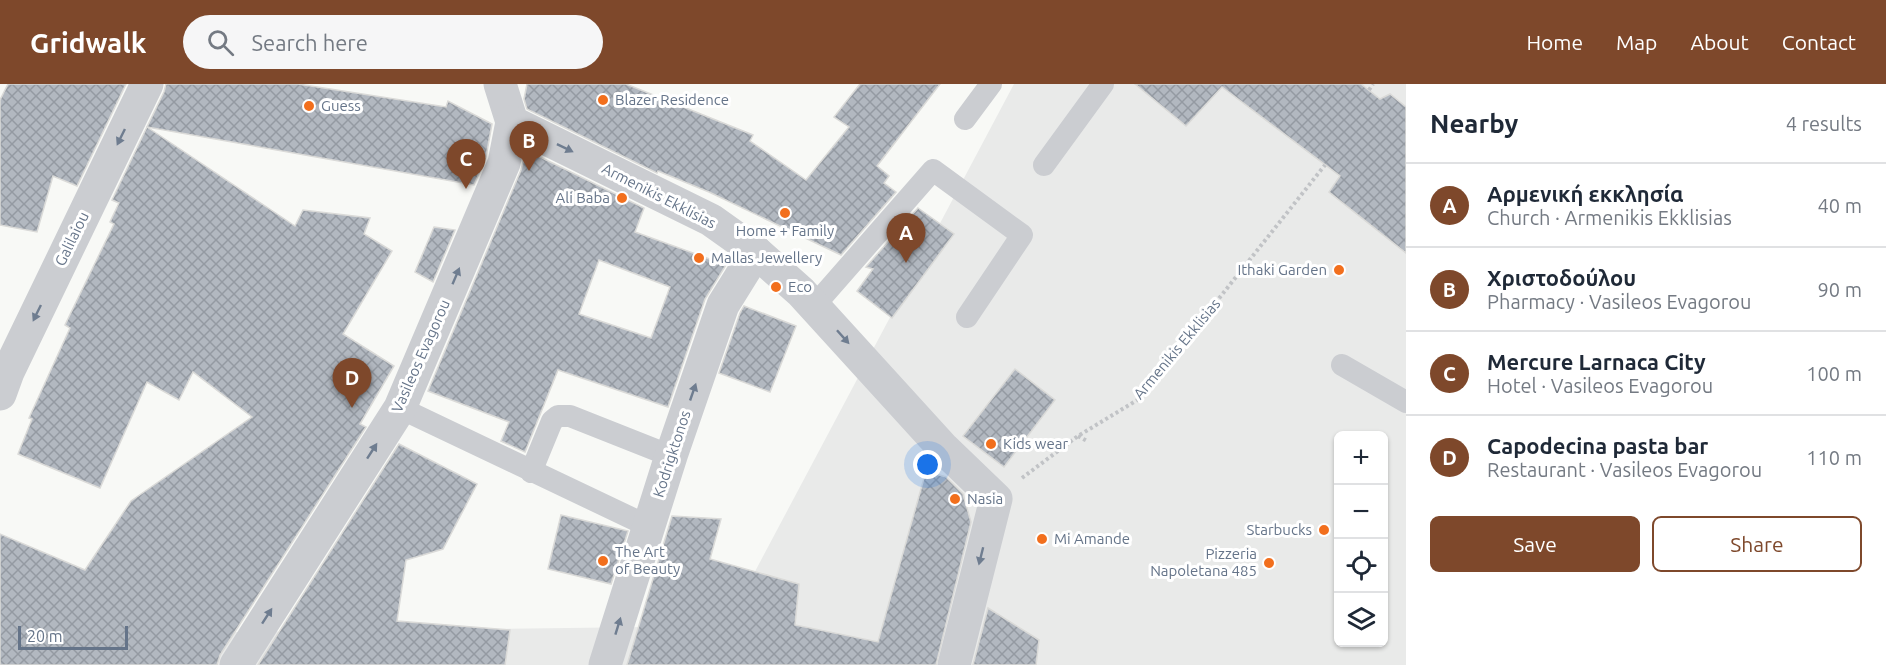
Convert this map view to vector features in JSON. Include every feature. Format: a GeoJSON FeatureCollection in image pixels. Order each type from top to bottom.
{"type":"FeatureCollection","features":[{"type":"Feature","properties":{"kind":"street","name":"Galilaiou"},"geometry":{"type":"LineString","coordinates":[[0,394],[8,372],[147,84]]}},
{"type":"Feature","properties":{"kind":"street"},"geometry":{"type":"LineString","coordinates":[[500,84],[512,122]]}},
{"type":"Feature","properties":{"kind":"street","name":"Armenikis Ekklisias"},"geometry":{"type":"LineString","coordinates":[[512,122],[711,220],[756,252],[814,306],[944,449],[996,499]]}},
{"type":"Feature","properties":{"kind":"street","name":"Vasileos Evagorou"},"geometry":{"type":"LineString","coordinates":[[236,665],[400,408],[504,163],[512,122]]}},
{"type":"Feature","properties":{"kind":"street","name":"Kodrigktonos"},"geometry":{"type":"LineString","coordinates":[[605,665],[648,526],[723,305],[756,252]]}},
{"type":"Feature","properties":{"kind":"street"},"geometry":{"type":"LineString","coordinates":[[954,665],[996,499]]}},
{"type":"Feature","properties":{"kind":"lane"},"geometry":{"type":"LineString","coordinates":[[964,119],[992,84]]}},
{"type":"Feature","properties":{"kind":"lane"},"geometry":{"type":"LineString","coordinates":[[1044,165],[1103,84]]}},
{"type":"Feature","properties":{"kind":"lane"},"geometry":{"type":"LineString","coordinates":[[814,306],[933,170],[1022,235],[967,317]]}},
{"type":"Feature","properties":{"kind":"lane"},"geometry":{"type":"LineString","coordinates":[[1342,365],[1406,402]]}},
{"type":"Feature","properties":{"kind":"lane"},"geometry":{"type":"LineString","coordinates":[[400,408],[648,526]]}},
{"type":"Feature","properties":{"kind":"lane"},"geometry":{"type":"LineString","coordinates":[[531,472],[552,421],[558,416],[570,416],[671,456]]}},
{"type":"Feature","properties":{"kind":"path"},"geometry":{"type":"LineString","coordinates":[[1369,90],[1373,84]]}},
{"type":"Feature","properties":{"kind":"path","name":"Armenikis Ekklisias"},"geometry":{"type":"LineString","coordinates":[[996,499],[1078,436],[1139,399],[1325,165]]}},
{"type":"Feature","properties":{"kind":"path"},"geometry":{"type":"LineString","coordinates":[[1078,436],[1087,441]]}},
{"type":"Feature","properties":{"kind":"shaded area"},"geometry":{"type":"Polygon","coordinates":[[[1014,84],[1406,84],[1406,665],[0,665],[0,635],[726,626],[1014,84]]]}},
{"type":"Feature","properties":{"kind":"building"},"geometry":{"type":"Polygon","coordinates":[[[8,84],[126,84],[77,186],[53,176],[37,232],[0,225],[0,100],[8,84]]]}},
{"type":"Feature","properties":{"kind":"building"},"geometry":{"type":"Polygon","coordinates":[[[166,84],[298,84],[446,107],[448,101],[492,124],[486,157],[474,185],[147,127],[166,84]]]}},
{"type":"Feature","properties":{"kind":"building"},"geometry":{"type":"Polygon","coordinates":[[[527,84],[626,84],[753,135],[750,141],[806,180],[849,127],[834,117],[860,84],[940,84],[877,166],[889,176],[884,183],[896,192],[841,255],[709,192],[658,171],[657,173],[527,109],[524,99],[527,84]]]}},
{"type":"Feature","properties":{"kind":"building"},"geometry":{"type":"Polygon","coordinates":[[[1135,84],[1361,84],[1380,99],[1390,94],[1406,107],[1406,253],[1329,192],[1340,176],[1222,87],[1186,126],[1135,84]]]}},
{"type":"Feature","properties":{"kind":"building"},"geometry":{"type":"Polygon","coordinates":[[[147,127],[295,226],[303,210],[370,218],[364,234],[392,251],[343,334],[394,366],[360,424],[366,427],[220,655],[217,665],[0,665],[0,534],[85,570],[131,501],[252,417],[193,372],[179,400],[147,382],[100,488],[18,454],[32,419],[29,418],[70,328],[65,325],[114,224],[110,222],[119,203],[112,200],[147,127]]]}},
{"type":"Feature","properties":{"kind":"building"},"geometry":{"type":"Polygon","coordinates":[[[526,150],[644,208],[635,232],[726,265],[705,299],[668,407],[558,370],[525,452],[501,441],[509,422],[428,391],[521,170],[526,150]],[[599,260],[579,314],[651,338],[670,287],[599,260]]]}},
{"type":"Feature","properties":{"kind":"building"},"geometry":{"type":"Polygon","coordinates":[[[918,208],[954,234],[892,318],[857,291],[873,269],[866,267],[918,208]]]}},
{"type":"Feature","properties":{"kind":"building"},"geometry":{"type":"Polygon","coordinates":[[[434,227],[455,230],[433,282],[415,272],[434,227]]]}},
{"type":"Feature","properties":{"kind":"building"},"geometry":{"type":"Polygon","coordinates":[[[744,306],[796,326],[770,392],[719,373],[744,306]]]}},
{"type":"Feature","properties":{"kind":"building"},"geometry":{"type":"Polygon","coordinates":[[[1015,369],[1055,400],[1004,467],[963,436],[1015,369]]]}},
{"type":"Feature","properties":{"kind":"building"},"geometry":{"type":"Polygon","coordinates":[[[399,444],[477,484],[443,549],[406,560],[397,621],[510,630],[505,665],[258,665],[399,444]]]}},
{"type":"Feature","properties":{"kind":"building"},"geometry":{"type":"Polygon","coordinates":[[[926,471],[946,477],[963,494],[971,522],[936,665],[627,665],[672,516],[721,519],[710,559],[799,584],[795,625],[878,642],[926,471]]]}},
{"type":"Feature","properties":{"kind":"building"},"geometry":{"type":"Polygon","coordinates":[[[561,515],[628,531],[611,584],[548,569],[561,515]]]}},
{"type":"Feature","properties":{"kind":"building"},"geometry":{"type":"Polygon","coordinates":[[[988,608],[1039,640],[1036,665],[973,665],[988,608]]]}},
{"type":"Feature","properties":{"kind":"place","name":"Blazer Residence"},"geometry":{"type":"Point","coordinates":[603,100]}},
{"type":"Feature","properties":{"kind":"place","name":"Guess"},"geometry":{"type":"Point","coordinates":[309,106]}},
{"type":"Feature","properties":{"kind":"place","name":"Χριστοδούλου"},"geometry":{"type":"Point","coordinates":[529,171]}},
{"type":"Feature","properties":{"kind":"place","name":"Mercure Larnaca City"},"geometry":{"type":"Point","coordinates":[466,189]}},
{"type":"Feature","properties":{"kind":"place","name":"Ali Baba"},"geometry":{"type":"Point","coordinates":[622,198]}},
{"type":"Feature","properties":{"kind":"place","name":"Home + Family"},"geometry":{"type":"Point","coordinates":[785,213]}},
{"type":"Feature","properties":{"kind":"place","name":"Mallas Jewellery"},"geometry":{"type":"Point","coordinates":[699,258]}},
{"type":"Feature","properties":{"kind":"place","name":"Αρμενική εκκλησία"},"geometry":{"type":"Point","coordinates":[906,263]}},
{"type":"Feature","properties":{"kind":"place","name":"Ithaki Garden"},"geometry":{"type":"Point","coordinates":[1339,270]}},
{"type":"Feature","properties":{"kind":"place","name":"Eco"},"geometry":{"type":"Point","coordinates":[776,287]}},
{"type":"Feature","properties":{"kind":"place","name":"Capodecina pasta bar"},"geometry":{"type":"Point","coordinates":[352,408]}},
{"type":"Feature","properties":{"kind":"place","name":"Kids wear"},"geometry":{"type":"Point","coordinates":[991,444]}},
{"type":"Feature","properties":{"kind":"place","name":"Nasia"},"geometry":{"type":"Point","coordinates":[955,499]}},
{"type":"Feature","properties":{"kind":"place","name":"Starbucks"},"geometry":{"type":"Point","coordinates":[1324,530]}},
{"type":"Feature","properties":{"kind":"place","name":"Mi Amande"},"geometry":{"type":"Point","coordinates":[1042,539]}},
{"type":"Feature","properties":{"kind":"place","name":"The Art of Beauty"},"geometry":{"type":"Point","coordinates":[603,561]}},
{"type":"Feature","properties":{"kind":"place","name":"Pizzeria Napoletana 485"},"geometry":{"type":"Point","coordinates":[1269,563]}}]}
